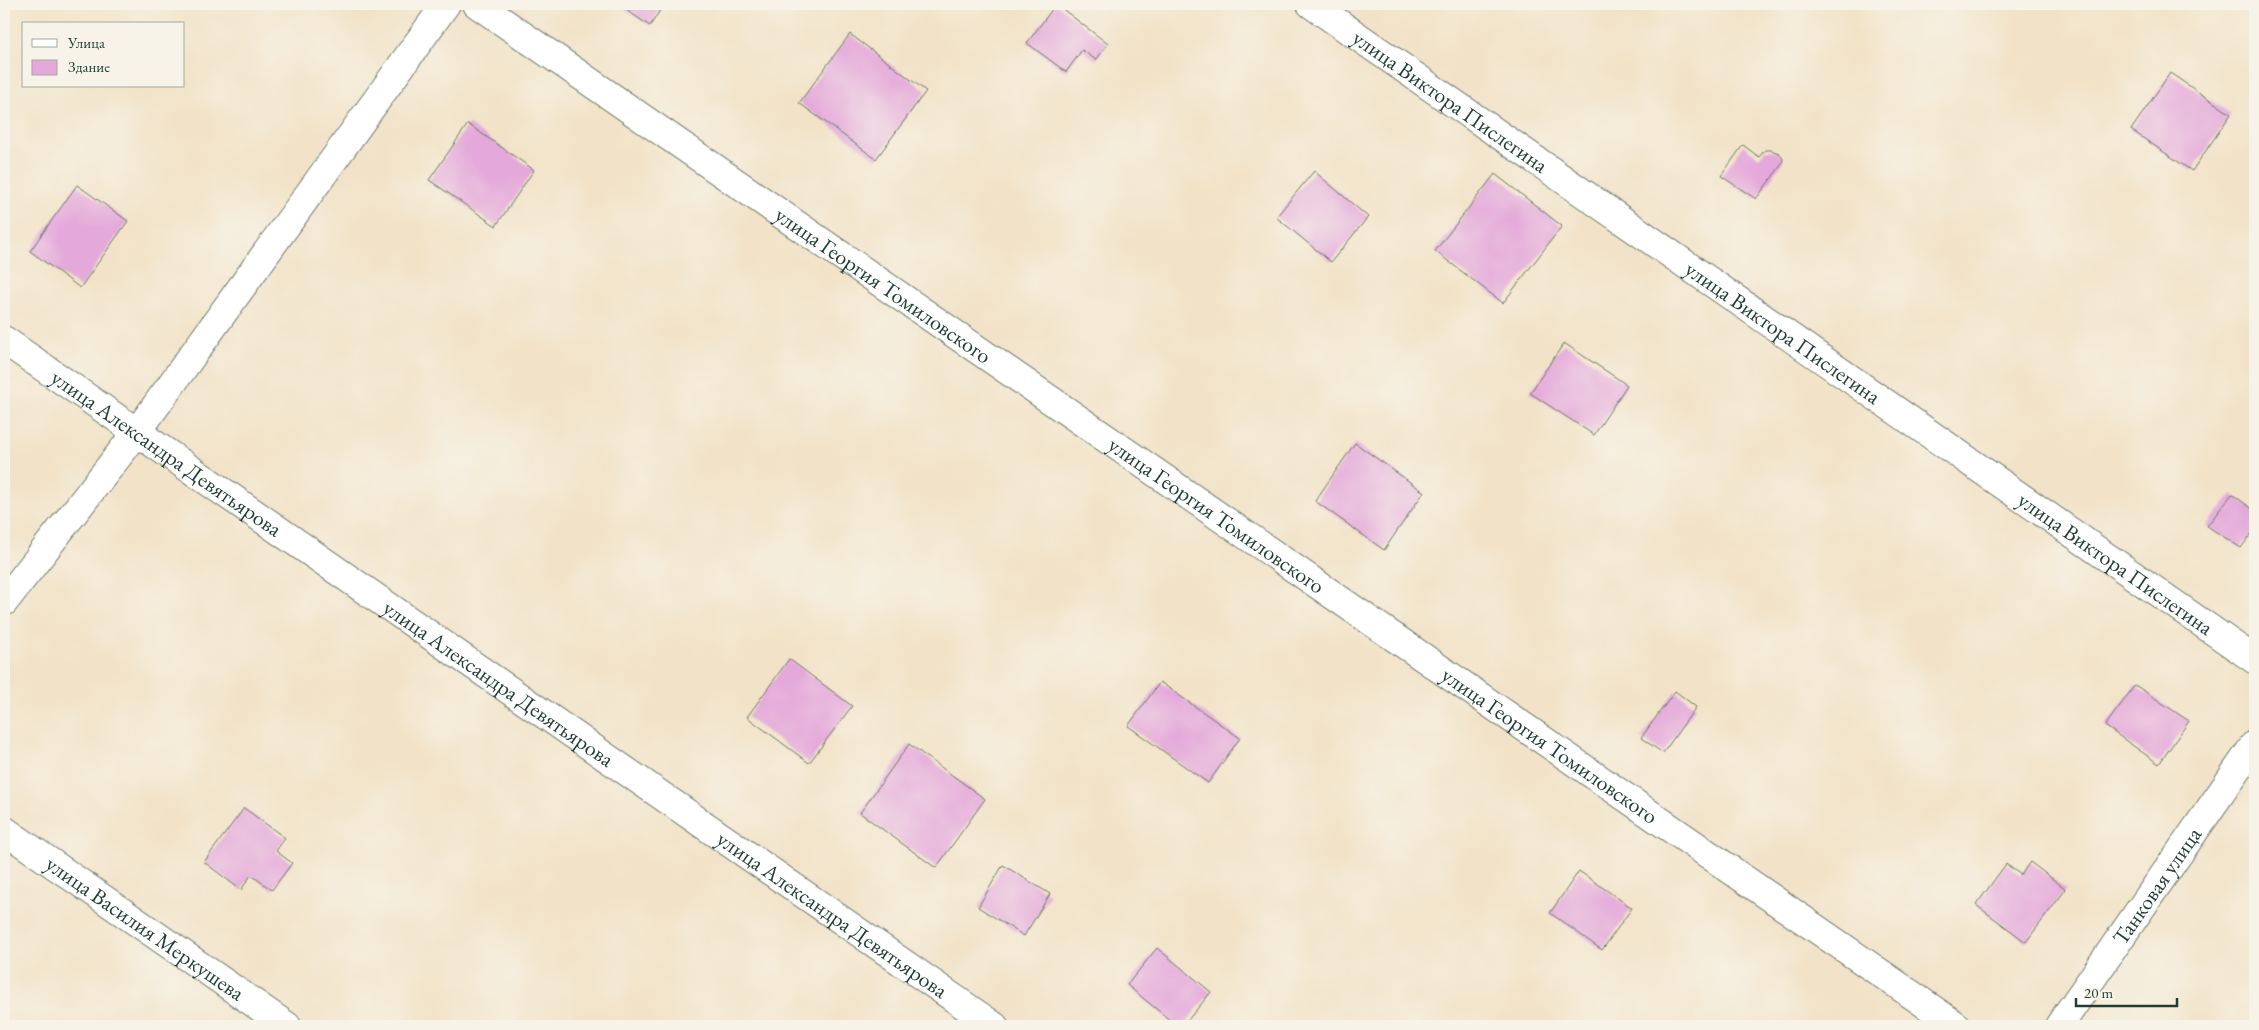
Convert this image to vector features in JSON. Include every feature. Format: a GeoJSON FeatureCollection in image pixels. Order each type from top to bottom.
{"type":"FeatureCollection","features":[{"type":"Feature","properties":{"kind":"street"},"geometry":{"type":"LineString","coordinates":[[4,602],[137,432],[446,4]]}},
{"type":"Feature","properties":{"kind":"street","name":"улица Георгия Томиловского"},"geometry":{"type":"LineString","coordinates":[[477,4],[1957,1026]]}},
{"type":"Feature","properties":{"kind":"street","name":"улица Виктора Пислегина"},"geometry":{"type":"LineString","coordinates":[[1311,4],[2255,660]]}},
{"type":"Feature","properties":{"kind":"street","name":"улица Александра Девятьярова"},"geometry":{"type":"LineString","coordinates":[[4,340],[994,1026]]}},
{"type":"Feature","properties":{"kind":"street","name":"Танковая улица"},"geometry":{"type":"LineString","coordinates":[[2059,1026],[2255,744]]}},
{"type":"Feature","properties":{"kind":"street","name":"улица Василия Меркушева"},"geometry":{"type":"LineString","coordinates":[[4,830],[288,1026]]}},
{"type":"Feature","properties":{"kind":"building"},"geometry":{"type":"Polygon","coordinates":[[[617,4],[664,4],[650,26],[617,4]]]}},
{"type":"Feature","properties":{"kind":"building"},"geometry":{"type":"Polygon","coordinates":[[[1056,4],[1108,44],[1096,60],[1082,50],[1066,72],[1027,43],[1056,4]]]}},
{"type":"Feature","properties":{"kind":"building"},"geometry":{"type":"Polygon","coordinates":[[[850,34],[926,91],[876,159],[799,103],[850,34]]]}},
{"type":"Feature","properties":{"kind":"building"},"geometry":{"type":"Polygon","coordinates":[[[2170,73],[2231,114],[2192,171],[2131,130],[2170,73]]]}},
{"type":"Feature","properties":{"kind":"building"},"geometry":{"type":"Polygon","coordinates":[[[468,124],[534,170],[496,226],[429,180],[468,124]]]}},
{"type":"Feature","properties":{"kind":"building"},"geometry":{"type":"Polygon","coordinates":[[[1743,145],[1759,157],[1765,150],[1771,150],[1779,153],[1783,159],[1782,164],[1756,199],[1721,176],[1743,145]]]}},
{"type":"Feature","properties":{"kind":"building"},"geometry":{"type":"Polygon","coordinates":[[[1314,171],[1368,217],[1331,262],[1276,217],[1314,171]]]}},
{"type":"Feature","properties":{"kind":"building"},"geometry":{"type":"Polygon","coordinates":[[[1495,174],[1562,226],[1503,303],[1435,251],[1495,174]]]}},
{"type":"Feature","properties":{"kind":"building"},"geometry":{"type":"Polygon","coordinates":[[[77,185],[128,221],[80,288],[30,251],[77,185]]]}},
{"type":"Feature","properties":{"kind":"building"},"geometry":{"type":"Polygon","coordinates":[[[1564,343],[1627,385],[1594,435],[1530,393],[1564,343]]]}},
{"type":"Feature","properties":{"kind":"building"},"geometry":{"type":"Polygon","coordinates":[[[1355,443],[1424,492],[1384,550],[1315,501],[1355,443]]]}},
{"type":"Feature","properties":{"kind":"building"},"geometry":{"type":"Polygon","coordinates":[[[2232,494],[2255,511],[2255,529],[2241,548],[2207,526],[2232,494]]]}},
{"type":"Feature","properties":{"kind":"building"},"geometry":{"type":"Polygon","coordinates":[[[789,659],[852,706],[809,763],[747,717],[789,659]]]}},
{"type":"Feature","properties":{"kind":"building"},"geometry":{"type":"Polygon","coordinates":[[[1160,682],[1240,738],[1208,783],[1128,726],[1160,682]]]}},
{"type":"Feature","properties":{"kind":"building"},"geometry":{"type":"Polygon","coordinates":[[[2135,685],[2189,721],[2159,764],[2105,726],[2135,685]]]}},
{"type":"Feature","properties":{"kind":"building"},"geometry":{"type":"Polygon","coordinates":[[[1675,691],[1696,707],[1663,753],[1641,738],[1675,691]]]}},
{"type":"Feature","properties":{"kind":"building"},"geometry":{"type":"Polygon","coordinates":[[[909,744],[985,799],[936,868],[860,813],[909,744]]]}},
{"type":"Feature","properties":{"kind":"building"},"geometry":{"type":"Polygon","coordinates":[[[244,808],[285,838],[276,851],[292,863],[272,890],[251,875],[241,890],[204,862],[244,808]]]}},
{"type":"Feature","properties":{"kind":"building"},"geometry":{"type":"Polygon","coordinates":[[[2030,862],[2066,889],[2026,942],[1976,905],[2006,864],[2021,875],[2030,862]]]}},
{"type":"Feature","properties":{"kind":"building"},"geometry":{"type":"Polygon","coordinates":[[[1003,865],[1050,894],[1024,936],[978,907],[1003,865]]]}},
{"type":"Feature","properties":{"kind":"building"},"geometry":{"type":"Polygon","coordinates":[[[1579,871],[1632,908],[1602,950],[1550,913],[1579,871]]]}},
{"type":"Feature","properties":{"kind":"building"},"geometry":{"type":"Polygon","coordinates":[[[1157,948],[1211,992],[1183,1026],[1177,1026],[1127,985],[1157,948]]]}}]}
